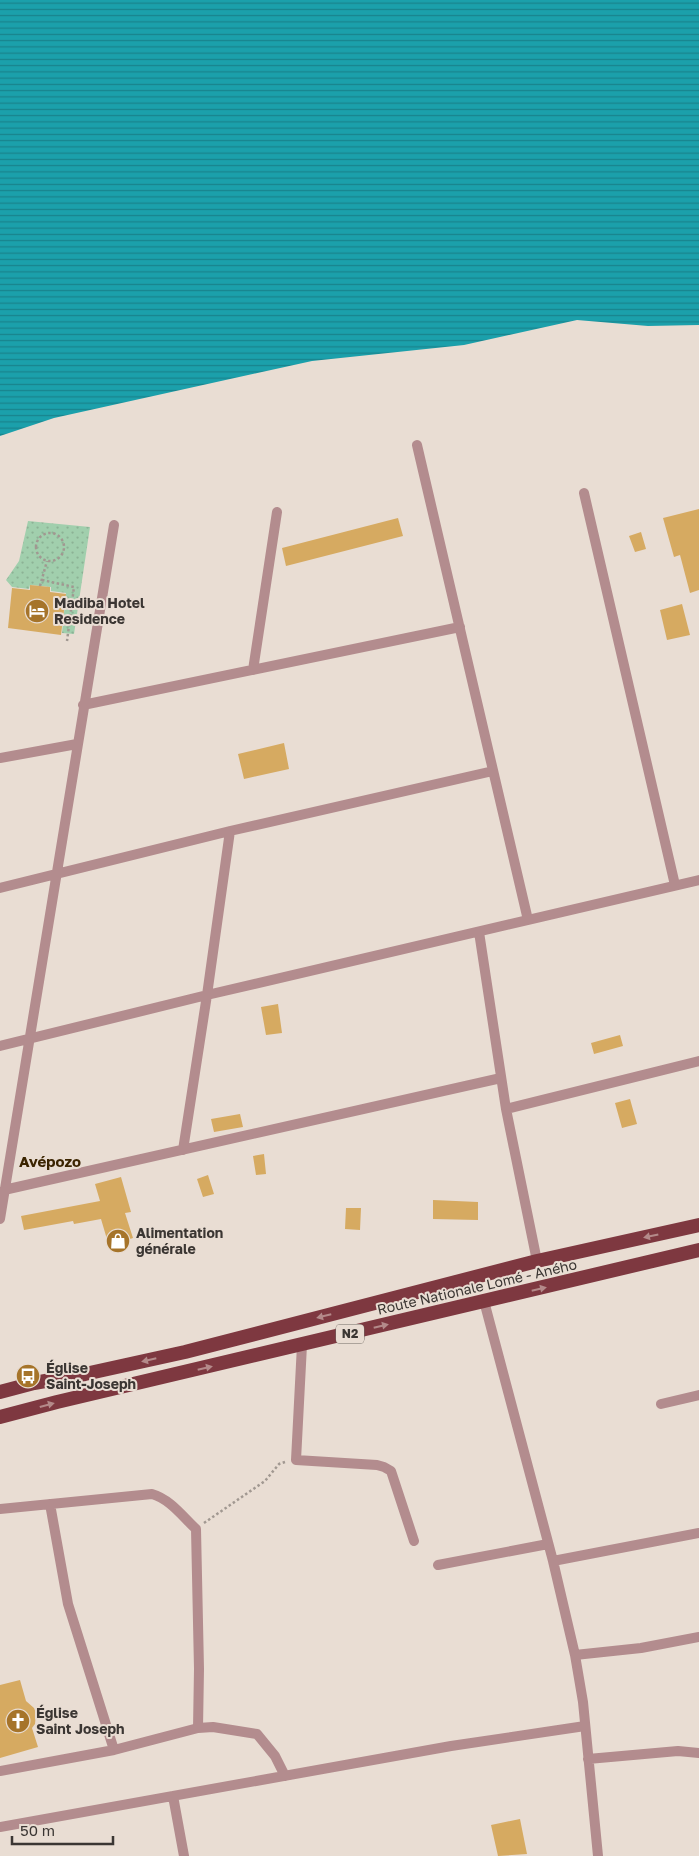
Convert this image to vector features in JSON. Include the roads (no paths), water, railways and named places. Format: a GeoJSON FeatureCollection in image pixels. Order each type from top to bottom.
{"type":"FeatureCollection","features":[{"type":"Feature","properties":{"kind":"highway","name":"Route Nationale Lomé - Aného"},"geometry":{"type":"LineString","coordinates":[[0,1392],[34,1383],[85,1374],[184,1352],[537,1261],[699,1225]]}},
{"type":"Feature","properties":{"kind":"highway","name":"Route Nationale Lomé - Aného"},"geometry":{"type":"LineString","coordinates":[[0,1417],[699,1250]]}},
{"type":"Feature","properties":{"kind":"street"},"geometry":{"type":"LineString","coordinates":[[417,445],[528,920]]}},
{"type":"Feature","properties":{"kind":"street"},"geometry":{"type":"LineString","coordinates":[[584,493],[676,885]]}},
{"type":"Feature","properties":{"kind":"street"},"geometry":{"type":"LineString","coordinates":[[253,670],[277,512]]}},
{"type":"Feature","properties":{"kind":"street"},"geometry":{"type":"LineString","coordinates":[[0,1219],[114,525]]}},
{"type":"Feature","properties":{"kind":"street"},"geometry":{"type":"LineString","coordinates":[[83,705],[460,627]]}},
{"type":"Feature","properties":{"kind":"street"},"geometry":{"type":"LineString","coordinates":[[0,758],[77,744]]}},
{"type":"Feature","properties":{"kind":"street"},"geometry":{"type":"LineString","coordinates":[[0,888],[230,831],[494,771]]}},
{"type":"Feature","properties":{"kind":"street"},"geometry":{"type":"LineString","coordinates":[[183,1150],[230,831]]}},
{"type":"Feature","properties":{"kind":"street"},"geometry":{"type":"LineString","coordinates":[[0,1046],[207,995],[699,880]]}},
{"type":"Feature","properties":{"kind":"street"},"geometry":{"type":"LineString","coordinates":[[479,932],[506,1108],[537,1261]]}},
{"type":"Feature","properties":{"kind":"street"},"geometry":{"type":"LineString","coordinates":[[506,1108],[699,1061]]}},
{"type":"Feature","properties":{"kind":"street"},"geometry":{"type":"LineString","coordinates":[[4,1190],[501,1078]]}},
{"type":"Feature","properties":{"kind":"street"},"geometry":{"type":"LineString","coordinates":[[484,1302],[553,1561],[575,1655],[581,1686],[588,1759],[594,1797],[598,1856]]}},
{"type":"Feature","properties":{"kind":"street"},"geometry":{"type":"LineString","coordinates":[[302,1345],[296,1460],[384,1467],[391,1471],[414,1541]]}},
{"type":"Feature","properties":{"kind":"street"},"geometry":{"type":"LineString","coordinates":[[660,1404],[699,1395]]}},
{"type":"Feature","properties":{"kind":"street"},"geometry":{"type":"LineString","coordinates":[[0,1509],[152,1494],[160,1496],[167,1501],[196,1529],[199,1669],[198,1728]]}},
{"type":"Feature","properties":{"kind":"street"},"geometry":{"type":"LineString","coordinates":[[50,1504],[68,1604],[114,1750]]}},
{"type":"Feature","properties":{"kind":"street"},"geometry":{"type":"LineString","coordinates":[[553,1561],[699,1533]]}},
{"type":"Feature","properties":{"kind":"street"},"geometry":{"type":"LineString","coordinates":[[438,1565],[548,1544]]}},
{"type":"Feature","properties":{"kind":"street"},"geometry":{"type":"LineString","coordinates":[[575,1655],[641,1648],[699,1637]]}},
{"type":"Feature","properties":{"kind":"street"},"geometry":{"type":"LineString","coordinates":[[0,1827],[451,1746],[585,1726]]}},
{"type":"Feature","properties":{"kind":"street"},"geometry":{"type":"LineString","coordinates":[[0,1771],[114,1750],[198,1728],[213,1727],[258,1734],[275,1756],[285,1776]]}},
{"type":"Feature","properties":{"kind":"street"},"geometry":{"type":"LineString","coordinates":[[588,1759],[678,1751],[699,1752]]}},
{"type":"Feature","properties":{"kind":"street"},"geometry":{"type":"LineString","coordinates":[[173,1796],[184,1856]]}},
{"type":"Feature","properties":{"kind":"water"},"geometry":{"type":"Polygon","coordinates":[[[0,0],[699,0],[699,325],[648,326],[577,320],[464,345],[312,361],[54,418],[0,436],[0,0]]]}},
{"type":"Feature","properties":{"kind":"place","name":"Madiba Hotel Residence"},"geometry":{"type":"Point","coordinates":[37,611]}},
{"type":"Feature","properties":{"kind":"place","name":"Alimentation générale"},"geometry":{"type":"Point","coordinates":[118,1241]}},
{"type":"Feature","properties":{"kind":"place","name":"Église Saint-Joseph"},"geometry":{"type":"Point","coordinates":[28,1376]}},
{"type":"Feature","properties":{"kind":"place","name":"Église Saint Joseph"},"geometry":{"type":"Point","coordinates":[18,1721]}},
{"type":"Feature","properties":{"kind":"district","name":"Avépozo"},"geometry":{"type":"Point","coordinates":[50,1162]}}]}
